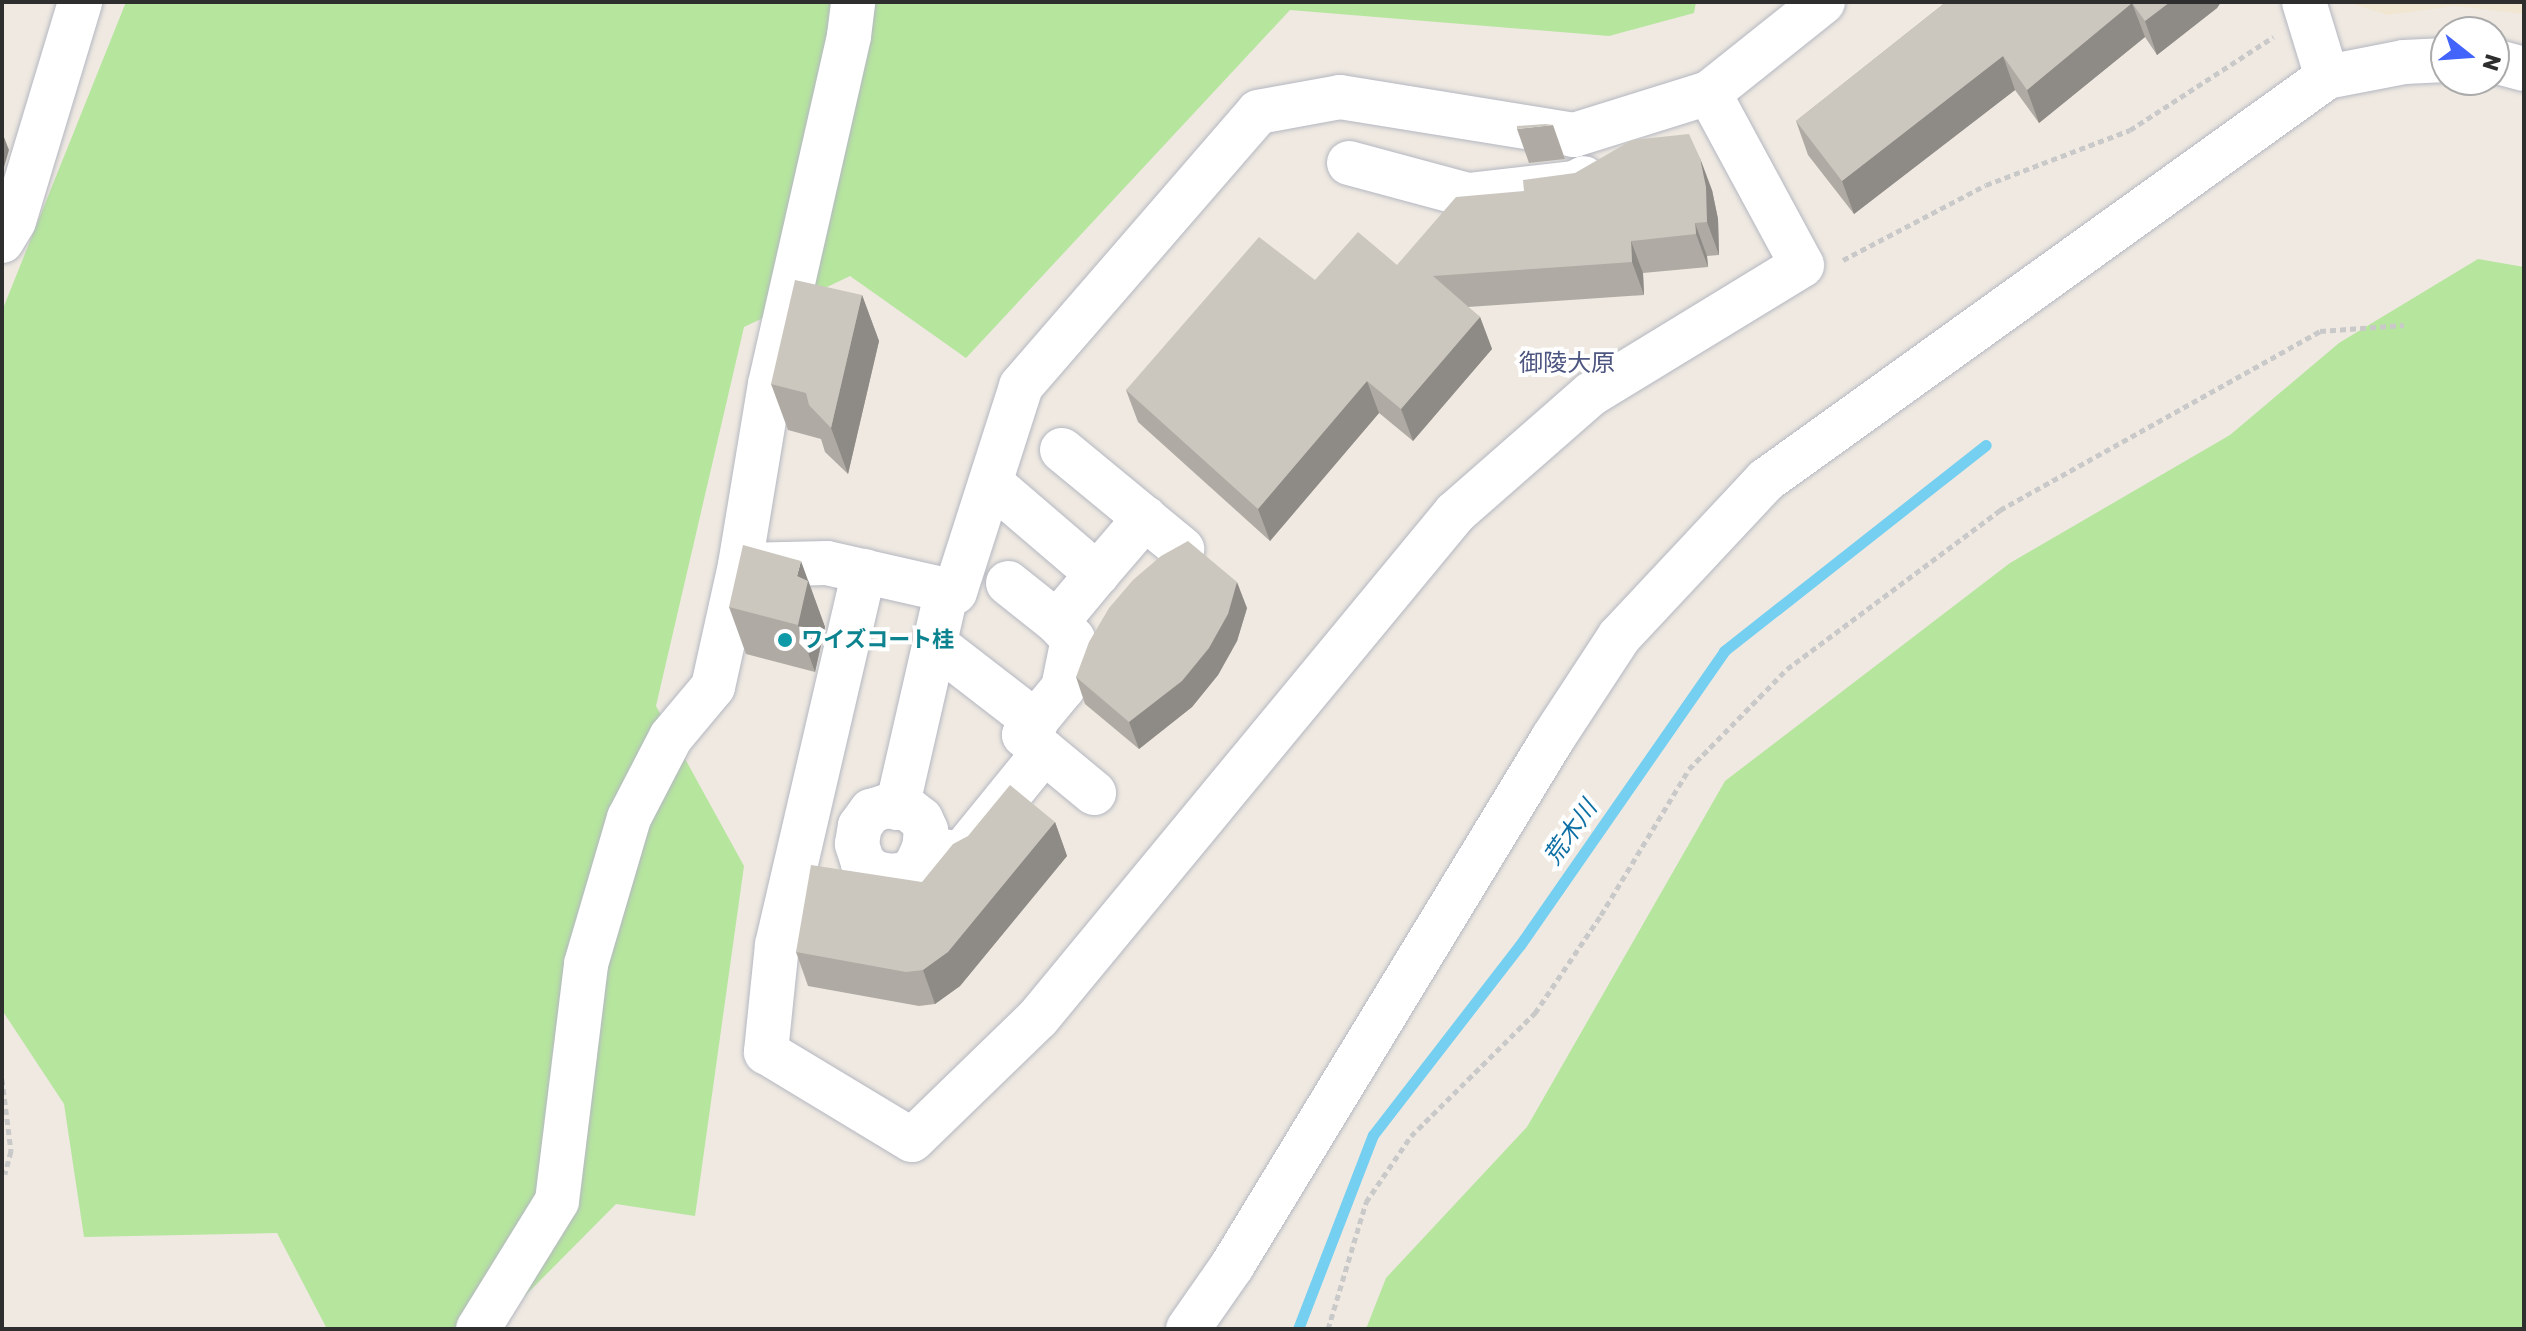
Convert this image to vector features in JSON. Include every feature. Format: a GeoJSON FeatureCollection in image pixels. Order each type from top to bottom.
{"type":"FeatureCollection","features":[{"type":"Feature","properties":{"kind":"street"},"geometry":{"type":"LineString","coordinates":[[51,97],[54,2]]}},
{"type":"Feature","properties":{"kind":"street"},"geometry":{"type":"LineString","coordinates":[[2,241],[14,221],[80,2]]}},
{"type":"Feature","properties":{"kind":"street"},"geometry":{"type":"LineString","coordinates":[[478,1329],[557,1201],[586,964],[629,818],[671,737],[713,687],[740,565],[770,384],[849,36],[853,2]]}},
{"type":"Feature","properties":{"kind":"street"},"geometry":{"type":"LineString","coordinates":[[1349,163],[1468,195],[1575,183],[1693,118],[1709,93],[1823,2]]}},
{"type":"Feature","properties":{"kind":"street"},"geometry":{"type":"LineString","coordinates":[[2304,2],[2327,77]]}},
{"type":"Feature","properties":{"kind":"street"},"geometry":{"type":"LineString","coordinates":[[1188,1329],[1232,1266],[1553,738],[1619,637],[1679,569],[1766,480],[2327,77],[2404,62],[2430,61]]}},
{"type":"Feature","properties":{"kind":"street"},"geometry":{"type":"LineString","coordinates":[[740,565],[827,563],[955,592],[1021,386],[1258,112],[1340,97],[1574,135],[1709,93]]}},
{"type":"Feature","properties":{"kind":"street"},"geometry":{"type":"LineString","coordinates":[[864,571],[777,945],[766,1052],[912,1140],[1038,1018],[1455,513],[1591,394],[1802,265],[1709,93]]}},
{"type":"Feature","properties":{"kind":"street"},"geometry":{"type":"LineString","coordinates":[[1062,450],[1182,549]]}},
{"type":"Feature","properties":{"kind":"street"},"geometry":{"type":"LineString","coordinates":[[991,483],[1097,574]]}},
{"type":"Feature","properties":{"kind":"street"},"geometry":{"type":"LineString","coordinates":[[1057,622],[1145,518]]}},
{"type":"Feature","properties":{"kind":"street"},"geometry":{"type":"LineString","coordinates":[[924,848],[961,854],[1040,737],[1063,688],[1073,639],[1057,622],[1008,583]]}},
{"type":"Feature","properties":{"kind":"street"},"geometry":{"type":"LineString","coordinates":[[897,808],[947,590]]}},
{"type":"Feature","properties":{"kind":"street"},"geometry":{"type":"LineString","coordinates":[[935,644],[1040,737],[1094,793]]}},
{"type":"Feature","properties":{"kind":"street"},"geometry":{"type":"LineString","coordinates":[[887,806],[908,809],[921,819],[926,830],[924,848],[917,864],[907,874],[875,873],[863,863],[857,844],[860,826],[871,811],[887,806]]}},
{"type":"Feature","properties":{"kind":"path"},"geometry":{"type":"LineString","coordinates":[[1835,264],[1986,185],[2130,130],[2275,36]]}},
{"type":"Feature","properties":{"kind":"path"},"geometry":{"type":"LineString","coordinates":[[1328,1329],[1366,1202],[1402,1149],[1535,1013],[1601,915],[1689,769],[1787,669],[2000,510],[2320,331],[2404,325]]}},
{"type":"Feature","properties":{"kind":"path"},"geometry":{"type":"LineString","coordinates":[[2,1079],[11,1151],[5,1174]]}},
{"type":"Feature","properties":{"kind":"shaded area"},"geometry":{"type":"Polygon","coordinates":[[[2346,2],[2524,2],[2524,14],[2455,6],[2388,15],[2346,2]]]}},
{"type":"Feature","properties":{"kind":"green space"},"geometry":{"type":"Polygon","coordinates":[[[126,2],[1696,2],[1694,13],[1609,36],[1290,10],[966,358],[850,276],[744,327],[656,706],[744,866],[695,1216],[616,1204],[492,1329],[327,1329],[277,1233],[84,1237],[64,1104],[2,1010],[2,311],[126,2]]]}},
{"type":"Feature","properties":{"kind":"green space"},"geometry":{"type":"Polygon","coordinates":[[[2478,259],[2524,267],[2524,1329],[1366,1329],[1386,1278],[1527,1127],[1725,781],[2010,563],[2230,435],[2339,343],[2478,259]]]}},
{"type":"Feature","properties":{"kind":"building"},"geometry":{"type":"Polygon","coordinates":[[[1946,2],[2170,2],[2145,21],[2132,3],[2027,90],[2003,56],[1842,181],[1796,121],[1946,2]]]}},
{"type":"Feature","properties":{"kind":"building"},"geometry":{"type":"Polygon","coordinates":[[[1553,125],[1517,129],[1517,126],[1553,125]]]}},
{"type":"Feature","properties":{"kind":"building"},"geometry":{"type":"Polygon","coordinates":[[[1689,134],[1700,158],[1706,187],[1707,222],[1695,223],[1696,234],[1631,241],[1632,262],[1433,276],[1480,317],[1401,409],[1367,381],[1258,509],[1126,390],[1259,237],[1315,280],[1358,232],[1397,265],[1456,197],[1524,191],[1523,180],[1575,173],[1632,140],[1689,134]]]}},
{"type":"Feature","properties":{"kind":"building"},"geometry":{"type":"Polygon","coordinates":[[[795,280],[862,295],[831,428],[809,405],[806,393],[771,384],[795,280]]]}},
{"type":"Feature","properties":{"kind":"building"},"geometry":{"type":"Polygon","coordinates":[[[1188,541],[1237,582],[1228,614],[1209,648],[1182,681],[1129,722],[1076,677],[1089,642],[1109,608],[1133,580],[1161,556],[1188,541]]]}},
{"type":"Feature","properties":{"kind":"building"},"geometry":{"type":"Polygon","coordinates":[[[743,545],[801,561],[797,576],[808,581],[798,625],[729,607],[743,545]]]}},
{"type":"Feature","properties":{"kind":"building"},"geometry":{"type":"Polygon","coordinates":[[[1010,785],[1055,822],[948,952],[923,970],[906,972],[796,952],[811,865],[922,882],[953,844],[968,836],[1010,785]]]}},
{"type":"Feature","properties":{"kind":"waterway","name":"荒木川"},"geometry":{"type":"LineString","coordinates":[[1298,1329],[1373,1135],[1520,945],[1724,651],[1986,445]]}},
{"type":"Feature","properties":{"kind":"place","name":"ワイズコート桂"},"geometry":{"type":"Point","coordinates":[785,640]}},
{"type":"Feature","properties":{"kind":"district","name":"御陵大原"},"geometry":{"type":"Point","coordinates":[1567,364]}}]}
